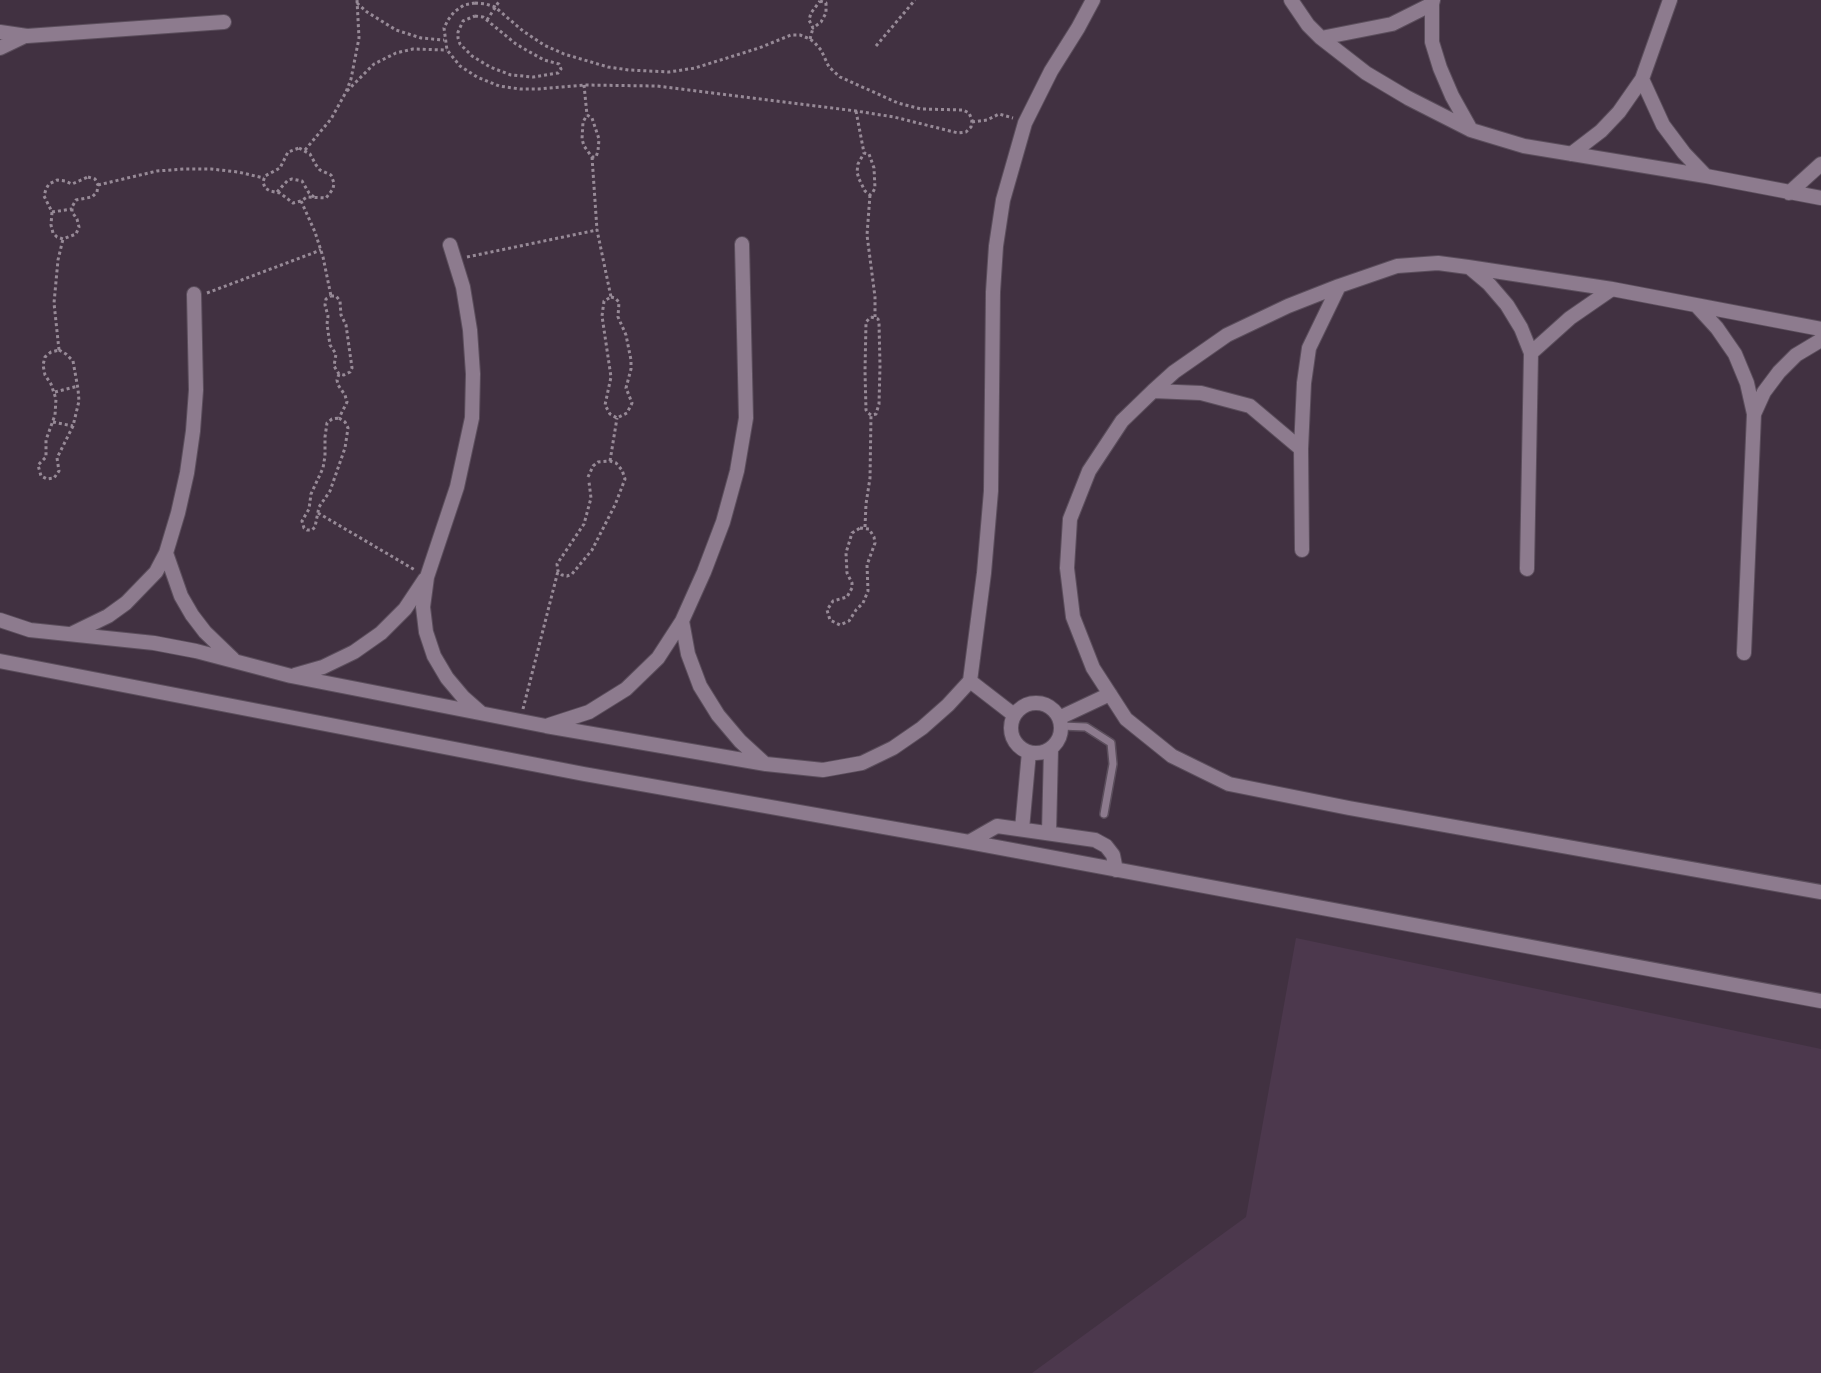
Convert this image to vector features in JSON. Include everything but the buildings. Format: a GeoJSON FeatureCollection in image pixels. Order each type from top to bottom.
{"type":"FeatureCollection","features":[{"type":"Feature","properties":{"kind":"street"},"geometry":{"type":"LineString","coordinates":[[0,620],[30,630],[154,643],[196,651],[291,676],[546,726],[766,764],[823,770],[862,763],[893,748],[922,728],[970,681],[984,573],[991,491],[993,292],[996,246],[1003,200],[1026,123],[1051,71],[1093,0]]}},
{"type":"Feature","properties":{"kind":"street"},"geometry":{"type":"LineString","coordinates":[[1291,0],[1321,39],[1366,73],[1408,98],[1471,130],[1524,146],[1706,176],[1821,198]]}},
{"type":"Feature","properties":{"kind":"street"},"geometry":{"type":"LineString","coordinates":[[1571,154],[1601,131],[1619,112],[1642,79],[1670,0]]}},
{"type":"Feature","properties":{"kind":"street"},"geometry":{"type":"LineString","coordinates":[[1321,39],[1392,24],[1432,2],[1432,42],[1452,96],[1471,130]]}},
{"type":"Feature","properties":{"kind":"street"},"geometry":{"type":"LineString","coordinates":[[0,32],[27,36],[224,22]]}},
{"type":"Feature","properties":{"kind":"street"},"geometry":{"type":"LineString","coordinates":[[0,48],[27,36]]}},
{"type":"Feature","properties":{"kind":"street"},"geometry":{"type":"LineString","coordinates":[[1642,79],[1662,125],[1706,176]]}},
{"type":"Feature","properties":{"kind":"street"},"geometry":{"type":"LineString","coordinates":[[1789,193],[1821,165]]}},
{"type":"Feature","properties":{"kind":"street"},"geometry":{"type":"LineString","coordinates":[[546,726],[588,712],[626,689],[658,658],[681,621],[704,572],[723,522],[737,471],[746,418],[742,244]]}},
{"type":"Feature","properties":{"kind":"street"},"geometry":{"type":"LineString","coordinates":[[450,245],[463,287],[470,330],[473,374],[472,418],[457,487],[427,578],[423,607],[426,632],[434,656],[452,684],[482,713]]}},
{"type":"Feature","properties":{"kind":"street"},"geometry":{"type":"LineString","coordinates":[[1821,329],[1612,288],[1438,263],[1397,266],[1288,306],[1227,335],[1174,372],[1122,421],[1089,471],[1070,519],[1067,568],[1073,617],[1093,668],[1126,719],[1172,756],[1230,784],[1373,812],[1821,892]]}},
{"type":"Feature","properties":{"kind":"street"},"geometry":{"type":"LineString","coordinates":[[1468,267],[1489,284],[1507,305],[1521,328],[1531,353],[1527,569]]}},
{"type":"Feature","properties":{"kind":"street"},"geometry":{"type":"LineString","coordinates":[[1302,550],[1301,449],[1304,383],[1310,348],[1338,286]]}},
{"type":"Feature","properties":{"kind":"street"},"geometry":{"type":"LineString","coordinates":[[1531,353],[1570,318],[1612,288]]}},
{"type":"Feature","properties":{"kind":"street"},"geometry":{"type":"LineString","coordinates":[[70,635],[90,626],[126,603],[156,572],[166,553],[183,493],[193,431],[196,390],[194,296]]}},
{"type":"Feature","properties":{"kind":"street"},"geometry":{"type":"LineString","coordinates":[[1695,305],[1718,328],[1735,354],[1747,383],[1754,414],[1744,653]]}},
{"type":"Feature","properties":{"kind":"street"},"geometry":{"type":"LineString","coordinates":[[1754,414],[1764,392],[1779,372],[1796,355],[1821,340]]}},
{"type":"Feature","properties":{"kind":"street"},"geometry":{"type":"LineString","coordinates":[[1154,391],[1201,393],[1250,406],[1301,449]]}},
{"type":"Feature","properties":{"kind":"street"},"geometry":{"type":"LineString","coordinates":[[166,553],[181,596],[192,615],[212,640],[237,662]]}},
{"type":"Feature","properties":{"kind":"street"},"geometry":{"type":"LineString","coordinates":[[291,676],[323,667],[354,652],[381,633],[405,609],[427,578]]}},
{"type":"Feature","properties":{"kind":"street"},"geometry":{"type":"LineString","coordinates":[[681,621],[688,654],[700,686],[718,715],[740,741],[766,764]]}},
{"type":"Feature","properties":{"kind":"street"},"geometry":{"type":"LineString","coordinates":[[0,661],[584,774],[969,842],[1821,1001]]}},
{"type":"Feature","properties":{"kind":"street"},"geometry":{"type":"LineString","coordinates":[[970,681],[1014,715]]}},
{"type":"Feature","properties":{"kind":"street"},"geometry":{"type":"LineString","coordinates":[[1060,722],[1110,694]]}},
{"type":"Feature","properties":{"kind":"street"},"geometry":{"type":"LineString","coordinates":[[1032,703],[1043,704],[1053,709],[1060,722],[1058,740],[1051,748],[1040,753],[1029,752],[1019,747],[1012,737],[1011,726],[1014,715],[1021,707],[1032,703]]}},
{"type":"Feature","properties":{"kind":"street"},"geometry":{"type":"LineString","coordinates":[[1049,833],[1051,748]]}},
{"type":"Feature","properties":{"kind":"street"},"geometry":{"type":"LineString","coordinates":[[1022,829],[1029,752]]}},
{"type":"Feature","properties":{"kind":"street"},"geometry":{"type":"LineString","coordinates":[[969,842],[997,826],[1095,840],[1106,846],[1113,855],[1116,870]]}},
{"type":"Feature","properties":{"kind":"lane"},"geometry":{"type":"LineString","coordinates":[[1060,722],[1086,727],[1111,743],[1113,764],[1104,814]]}},
{"type":"Feature","properties":{"kind":"path"},"geometry":{"type":"LineString","coordinates":[[487,20],[500,0]]}},
{"type":"Feature","properties":{"kind":"path"},"geometry":{"type":"LineString","coordinates":[[876,46],[915,0]]}},
{"type":"Feature","properties":{"kind":"path"},"geometry":{"type":"LineString","coordinates":[[810,39],[813,27],[809,20],[811,14],[820,1],[824,1],[826,13],[821,22],[813,27]]}},
{"type":"Feature","properties":{"kind":"path"},"geometry":{"type":"LineString","coordinates":[[357,2],[367,12],[396,30],[421,38],[444,40]]}},
{"type":"Feature","properties":{"kind":"path"},"geometry":{"type":"LineString","coordinates":[[305,150],[331,119],[346,92],[357,52],[359,24],[357,2]]}},
{"type":"Feature","properties":{"kind":"path"},"geometry":{"type":"LineString","coordinates":[[475,3],[495,7],[523,31],[544,45],[564,54],[608,67],[629,70],[669,72],[695,68],[759,48],[791,35],[800,35],[810,39],[821,50],[829,67],[840,77],[898,103],[921,109],[963,110],[969,113],[972,120],[971,127],[966,132],[958,133],[894,117],[856,111],[657,86],[584,85],[539,89],[499,86],[477,77],[460,66],[447,50],[444,40],[444,28],[448,20],[464,4],[475,3]]}},
{"type":"Feature","properties":{"kind":"path"},"geometry":{"type":"LineString","coordinates":[[475,16],[487,20],[516,44],[544,60],[560,64],[561,69],[558,73],[533,77],[511,75],[490,67],[472,56],[460,44],[458,38],[460,26],[475,16]]}},
{"type":"Feature","properties":{"kind":"path"},"geometry":{"type":"LineString","coordinates":[[346,92],[374,64],[396,53],[413,48],[447,50]]}},
{"type":"Feature","properties":{"kind":"path"},"geometry":{"type":"LineString","coordinates":[[584,85],[587,115],[583,122],[582,139],[592,157],[597,230],[611,297],[619,302],[618,317],[626,335],[631,360],[626,388],[632,403],[627,413],[617,418]]}},
{"type":"Feature","properties":{"kind":"path"},"geometry":{"type":"LineString","coordinates":[[856,111],[864,153],[858,164],[857,172],[862,185],[870,195]]}},
{"type":"Feature","properties":{"kind":"path"},"geometry":{"type":"LineString","coordinates":[[972,122],[987,120],[999,114],[1026,123]]}},
{"type":"Feature","properties":{"kind":"path"},"geometry":{"type":"LineString","coordinates":[[587,115],[592,118],[599,139],[598,152],[596,157],[592,157]]}},
{"type":"Feature","properties":{"kind":"path"},"geometry":{"type":"LineString","coordinates":[[299,148],[305,150],[320,170],[331,175],[334,183],[331,193],[326,198],[307,197],[297,203],[265,188],[263,182],[265,176],[280,168],[288,152],[299,148]]}},
{"type":"Feature","properties":{"kind":"path"},"geometry":{"type":"LineString","coordinates":[[864,153],[869,154],[874,168],[875,188],[870,195],[867,235],[875,297],[875,317],[879,323],[879,404],[876,414],[872,415]]}},
{"type":"Feature","properties":{"kind":"path"},"geometry":{"type":"LineString","coordinates":[[98,185],[157,171],[184,169],[238,172],[264,178]]}},
{"type":"Feature","properties":{"kind":"path"},"geometry":{"type":"LineString","coordinates":[[88,177],[95,179],[98,185],[97,192],[92,197],[76,200],[72,209],[77,219],[76,234],[63,239],[52,233],[52,212],[44,196],[49,184],[57,180],[72,184],[88,177]]}},
{"type":"Feature","properties":{"kind":"path"},"geometry":{"type":"LineString","coordinates":[[277,192],[288,180],[292,179],[302,182],[309,193],[317,199]]}},
{"type":"Feature","properties":{"kind":"path"},"geometry":{"type":"LineString","coordinates":[[301,201],[321,250],[331,296]]}},
{"type":"Feature","properties":{"kind":"path"},"geometry":{"type":"LineString","coordinates":[[52,212],[72,209]]}},
{"type":"Feature","properties":{"kind":"path"},"geometry":{"type":"LineString","coordinates":[[454,260],[597,230]]}},
{"type":"Feature","properties":{"kind":"path"},"geometry":{"type":"LineString","coordinates":[[59,350],[54,303],[55,282],[63,239]]}},
{"type":"Feature","properties":{"kind":"path"},"geometry":{"type":"LineString","coordinates":[[194,296],[321,250]]}},
{"type":"Feature","properties":{"kind":"path"},"geometry":{"type":"LineString","coordinates":[[331,296],[336,296],[340,301],[352,368],[344,375],[339,374],[334,366],[336,354],[330,345],[325,305],[326,299],[331,296]]}},
{"type":"Feature","properties":{"kind":"path"},"geometry":{"type":"LineString","coordinates":[[611,297],[604,301],[602,316],[611,377],[605,405],[610,414],[617,418]]}},
{"type":"Feature","properties":{"kind":"path"},"geometry":{"type":"LineString","coordinates":[[872,415],[867,412],[866,405],[866,322],[875,317]]}},
{"type":"Feature","properties":{"kind":"path"},"geometry":{"type":"LineString","coordinates":[[59,350],[74,361],[78,386],[79,401],[73,426],[57,458],[59,471],[54,478],[47,479],[41,476],[38,465],[46,457],[46,440],[56,407],[55,392],[45,375],[43,365],[45,357],[59,350]]}},
{"type":"Feature","properties":{"kind":"path"},"geometry":{"type":"LineString","coordinates":[[339,374],[338,385],[345,394],[347,402],[339,418]]}},
{"type":"Feature","properties":{"kind":"path"},"geometry":{"type":"LineString","coordinates":[[55,392],[78,386]]}},
{"type":"Feature","properties":{"kind":"path"},"geometry":{"type":"LineString","coordinates":[[865,528],[870,478],[872,415]]}},
{"type":"Feature","properties":{"kind":"path"},"geometry":{"type":"LineString","coordinates":[[339,418],[348,428],[347,439],[330,491],[319,507],[318,513],[315,527],[312,530],[304,528],[302,521],[309,509],[311,494],[323,468],[327,423],[339,418]]}},
{"type":"Feature","properties":{"kind":"path"},"geometry":{"type":"LineString","coordinates":[[610,461],[617,418]]}},
{"type":"Feature","properties":{"kind":"path"},"geometry":{"type":"LineString","coordinates":[[53,422],[73,426]]}},
{"type":"Feature","properties":{"kind":"path"},"geometry":{"type":"LineString","coordinates":[[520,721],[558,571],[558,560],[584,524],[591,498],[588,479],[593,466],[598,462],[616,463],[622,470],[624,479],[622,488],[598,541],[572,574],[562,575],[558,571]]}},
{"type":"Feature","properties":{"kind":"path"},"geometry":{"type":"LineString","coordinates":[[318,513],[427,578]]}},
{"type":"Feature","properties":{"kind":"path"},"geometry":{"type":"LineString","coordinates":[[865,528],[873,533],[875,543],[867,565],[868,591],[863,603],[849,621],[845,624],[834,624],[828,616],[829,605],[833,601],[847,597],[852,588],[846,565],[852,532],[865,528]]}},
{"type":"Feature","properties":{"kind":"shaded area"},"geometry":{"type":"Polygon","coordinates":[[[1296,938],[1821,1049],[1821,1373],[1032,1373],[1246,1217],[1296,938]]]}}]}
